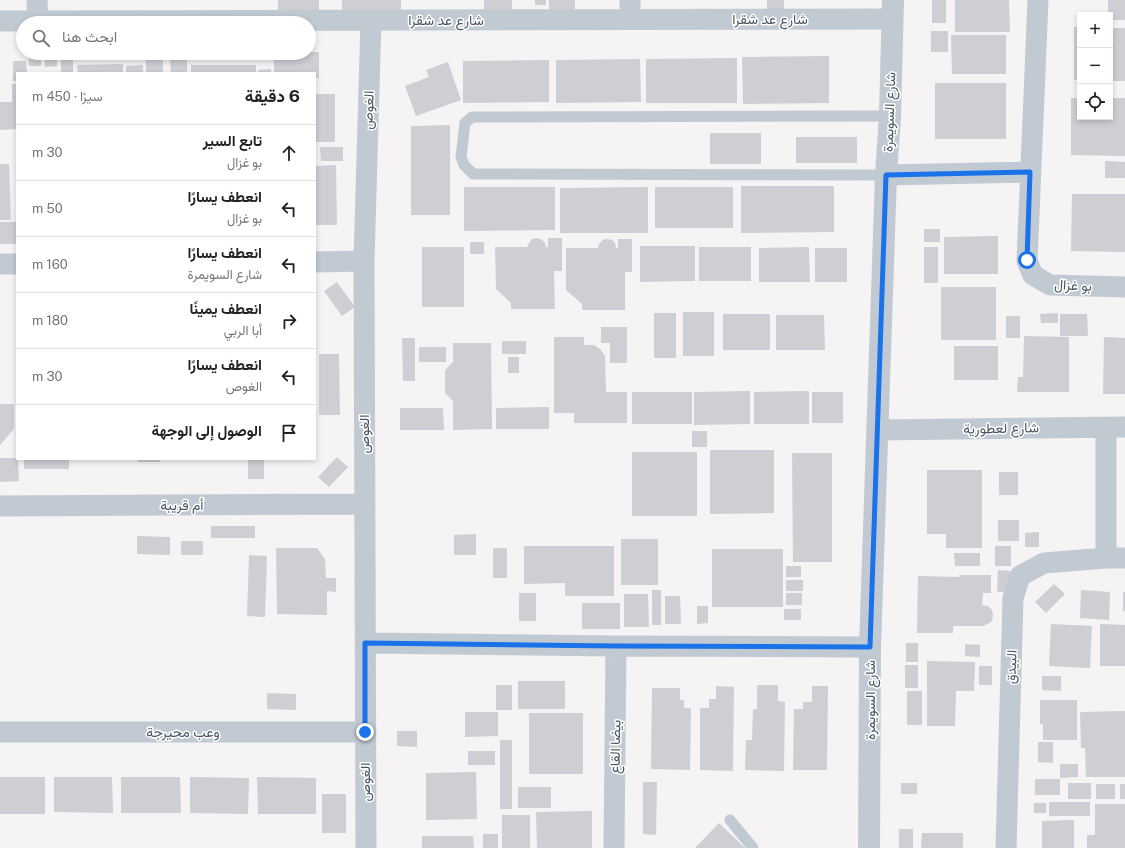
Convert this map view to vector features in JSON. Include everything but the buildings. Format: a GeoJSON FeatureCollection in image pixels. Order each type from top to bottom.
{"type":"FeatureCollection","features":[{"type":"Feature","properties":{"kind":"street"},"geometry":{"type":"LineString","coordinates":[[37,0],[38,16]]}},
{"type":"Feature","properties":{"kind":"street","name":"بو غزال"},"geometry":{"type":"LineString","coordinates":[[1038,0],[1027,260],[1033,276],[1050,285],[1125,287]]}},
{"type":"Feature","properties":{"kind":"street","name":"شارع عد شقرا"},"geometry":{"type":"LineString","coordinates":[[316,20],[371,20],[630,10],[893,9]]}},
{"type":"Feature","properties":{"kind":"street","name":"شارع السويمرة"},"geometry":{"type":"LineString","coordinates":[[869,848],[870,647],[893,9]]}},
{"type":"Feature","properties":{"kind":"street","name":"الغوص"},"geometry":{"type":"LineString","coordinates":[[366,848],[364,262],[371,20]]}},
{"type":"Feature","properties":{"kind":"street","name":"شارع عد شقرا"},"geometry":{"type":"LineString","coordinates":[[0,21],[16,21]]}},
{"type":"Feature","properties":{"kind":"street"},"geometry":{"type":"LineString","coordinates":[[886,175],[1030,172]]}},
{"type":"Feature","properties":{"kind":"street"},"geometry":{"type":"LineString","coordinates":[[316,262],[364,262]]}},
{"type":"Feature","properties":{"kind":"street"},"geometry":{"type":"LineString","coordinates":[[0,264],[16,264]]}},
{"type":"Feature","properties":{"kind":"street","name":"شارع لعطورية"},"geometry":{"type":"LineString","coordinates":[[878,430],[1116,427]]}},
{"type":"Feature","properties":{"kind":"street","name":"البيدق"},"geometry":{"type":"LineString","coordinates":[[1006,848],[1013,598],[1020,576],[1044,562],[1115,558],[1116,427]]}},
{"type":"Feature","properties":{"kind":"street","name":"أم قريبة"},"geometry":{"type":"LineString","coordinates":[[0,506],[364,504]]}},
{"type":"Feature","properties":{"kind":"street"},"geometry":{"type":"LineString","coordinates":[[365,643],[870,647]]}},
{"type":"Feature","properties":{"kind":"street","name":"بيضا القاع"},"geometry":{"type":"LineString","coordinates":[[614,848],[616,646]]}},
{"type":"Feature","properties":{"kind":"street","name":"وعب محيرجة"},"geometry":{"type":"LineString","coordinates":[[0,732],[365,732]]}},
{"type":"Feature","properties":{"kind":"lane"},"geometry":{"type":"LineString","coordinates":[[886,175],[473,174],[464,166],[461,156],[465,123],[472,117],[890,116]]}},
{"type":"Feature","properties":{"kind":"lane"},"geometry":{"type":"LineString","coordinates":[[730,820],[753,848]]}},
{"type":"Feature","properties":{"kind":"route"},"geometry":{"type":"LineString","coordinates":[[365,732],[365,643],[870,647],[886,175],[1030,172],[1027,260]]}}]}
